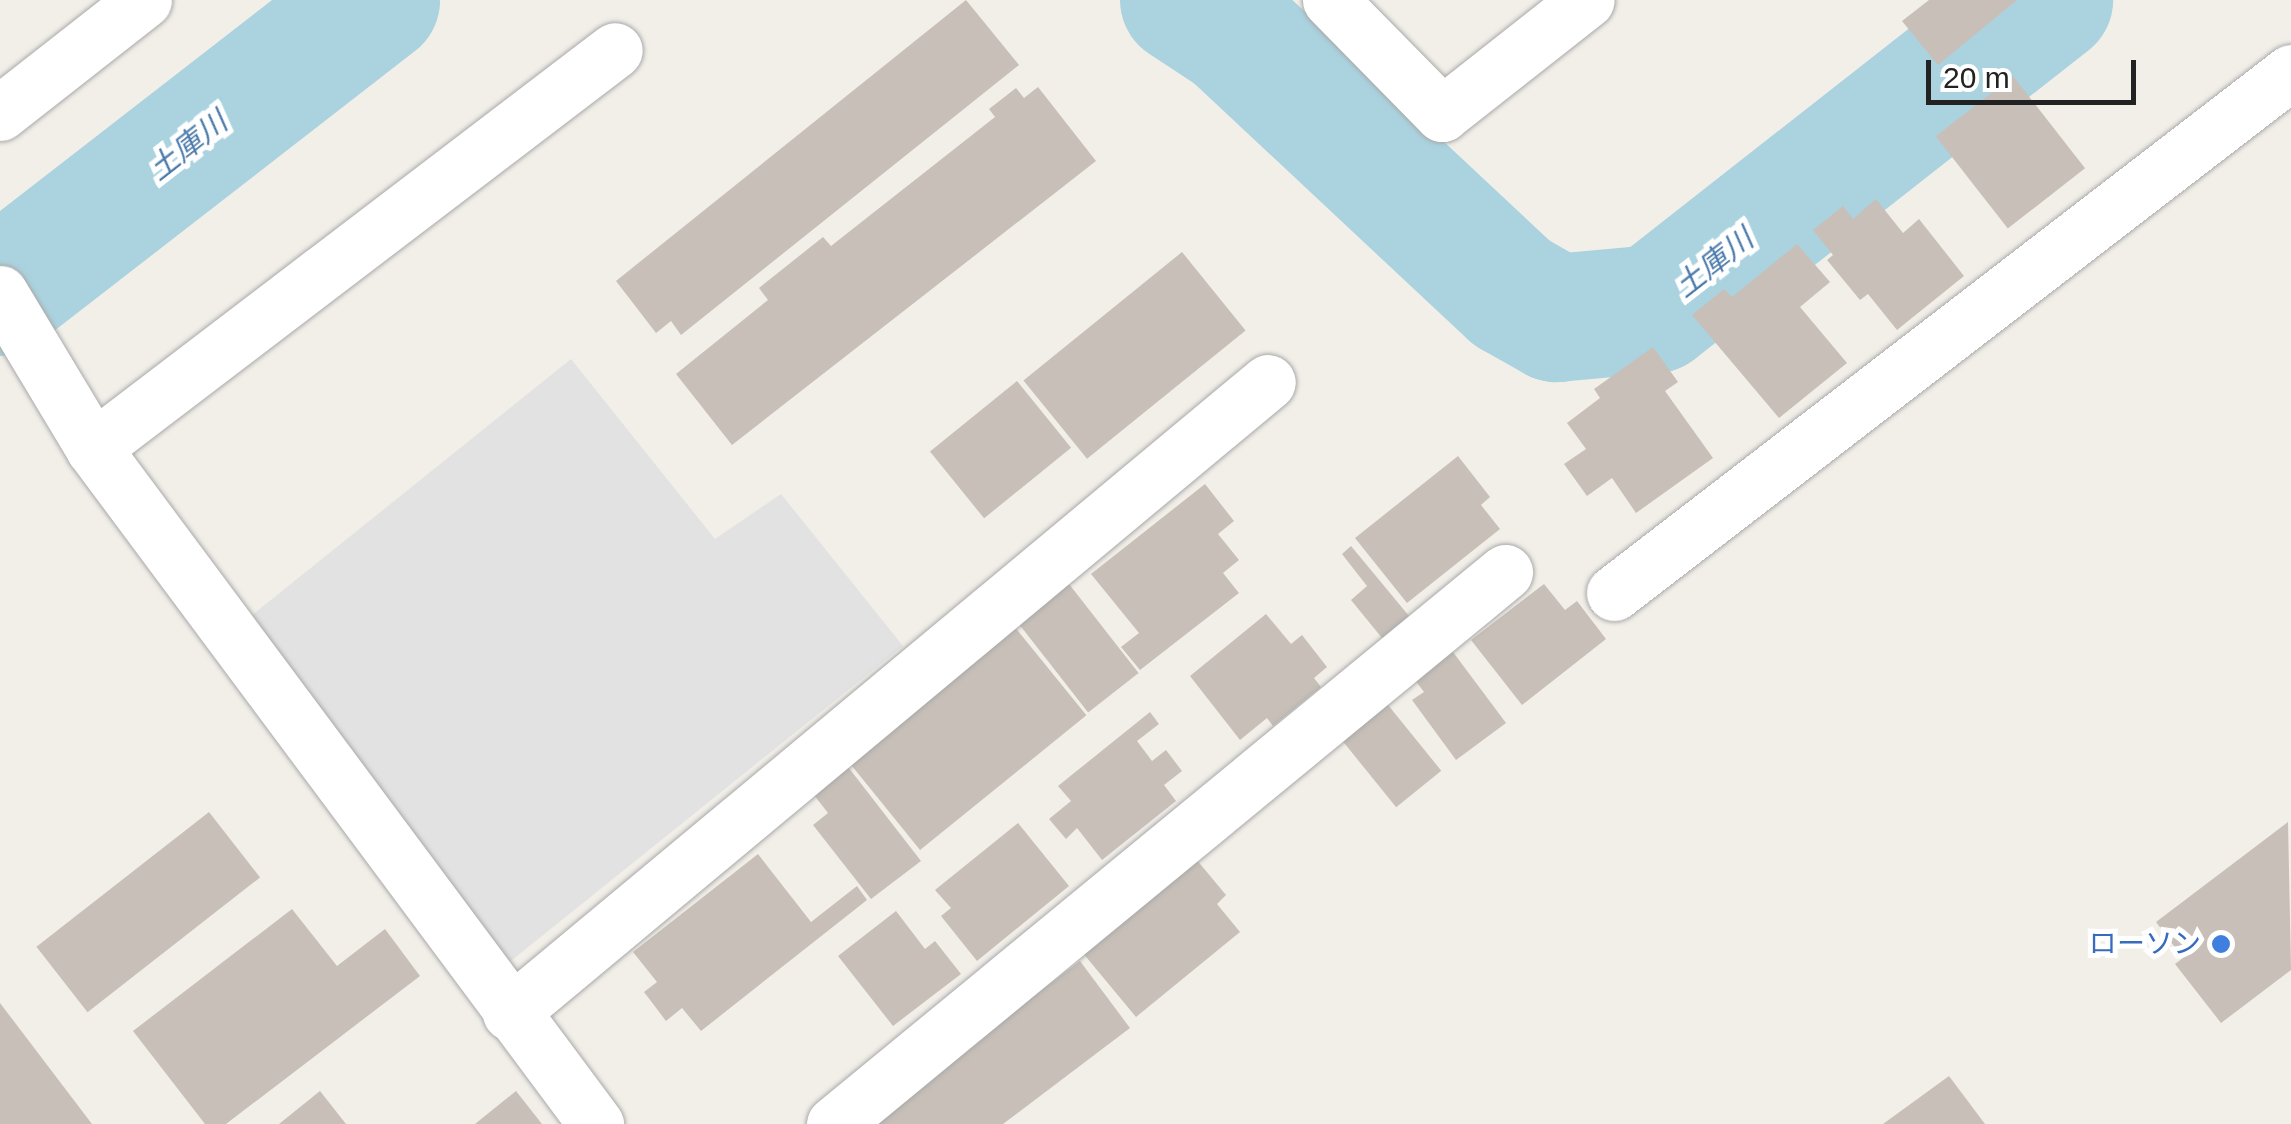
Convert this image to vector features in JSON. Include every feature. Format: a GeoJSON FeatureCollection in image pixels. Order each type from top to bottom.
{"type":"FeatureCollection","features":[{"type":"Feature","properties":{"kind":"street"},"geometry":{"type":"LineString","coordinates":[[0,113],[144,0]]}},
{"type":"Feature","properties":{"kind":"street"},"geometry":{"type":"LineString","coordinates":[[1330,0],[1442,114],[1587,0]]}},
{"type":"Feature","properties":{"kind":"street"},"geometry":{"type":"LineString","coordinates":[[92,448],[615,50]]}},
{"type":"Feature","properties":{"kind":"street"},"geometry":{"type":"LineString","coordinates":[[1614,594],[2291,72]]}},
{"type":"Feature","properties":{"kind":"street"},"geometry":{"type":"LineString","coordinates":[[4,299],[92,448],[596,1124]]}},
{"type":"Feature","properties":{"kind":"street"},"geometry":{"type":"LineString","coordinates":[[510,1013],[1268,382]]}},
{"type":"Feature","properties":{"kind":"street"},"geometry":{"type":"LineString","coordinates":[[834,1124],[1505,572]]}},
{"type":"Feature","properties":{"kind":"shaded area"},"geometry":{"type":"Polygon","coordinates":[[[571,359],[715,539],[781,494],[903,646],[507,964],[246,620],[571,359]]]}},
{"type":"Feature","properties":{"kind":"building"},"geometry":{"type":"Polygon","coordinates":[[[966,0],[1019,65],[681,335],[671,321],[656,333],[616,281],[966,0]]]}},
{"type":"Feature","properties":{"kind":"building"},"geometry":{"type":"Polygon","coordinates":[[[1929,0],[2017,0],[1938,65],[1902,21],[1929,0]]]}},
{"type":"Feature","properties":{"kind":"building"},"geometry":{"type":"Polygon","coordinates":[[[2013,76],[2085,168],[2008,229],[1936,136],[2013,76]]]}},
{"type":"Feature","properties":{"kind":"building"},"geometry":{"type":"Polygon","coordinates":[[[1038,87],[1096,161],[732,445],[676,374],[768,300],[759,288],[823,237],[831,246],[995,117],[989,109],[1016,88],[1024,98],[1038,87]]]}},
{"type":"Feature","properties":{"kind":"building"},"geometry":{"type":"Polygon","coordinates":[[[1876,199],[1903,233],[1919,219],[1964,276],[1897,330],[1868,294],[1860,300],[1827,260],[1833,255],[1813,230],[1843,206],[1853,219],[1876,199]]]}},
{"type":"Feature","properties":{"kind":"building"},"geometry":{"type":"Polygon","coordinates":[[[1797,244],[1830,282],[1800,307],[1847,363],[1779,418],[1692,315],[1724,289],[1732,297],[1797,244]]]}},
{"type":"Feature","properties":{"kind":"building"},"geometry":{"type":"Polygon","coordinates":[[[1182,252],[1246,330],[1087,459],[1023,380],[1182,252]]]}},
{"type":"Feature","properties":{"kind":"building"},"geometry":{"type":"Polygon","coordinates":[[[1653,347],[1678,382],[1665,391],[1713,458],[1636,513],[1612,478],[1587,496],[1564,464],[1586,449],[1567,423],[1600,398],[1594,389],[1653,347]]]}},
{"type":"Feature","properties":{"kind":"building"},"geometry":{"type":"Polygon","coordinates":[[[1017,381],[1071,448],[984,518],[930,451],[1017,381]]]}},
{"type":"Feature","properties":{"kind":"building"},"geometry":{"type":"Polygon","coordinates":[[[1458,456],[1490,497],[1481,505],[1500,529],[1407,603],[1355,538],[1458,456]]]}},
{"type":"Feature","properties":{"kind":"building"},"geometry":{"type":"Polygon","coordinates":[[[1205,484],[1234,521],[1218,534],[1239,560],[1223,573],[1239,593],[1140,670],[1121,647],[1139,633],[1091,574],[1205,484]]]}},
{"type":"Feature","properties":{"kind":"building"},"geometry":{"type":"Polygon","coordinates":[[[1351,546],[1409,616],[1382,638],[1351,600],[1367,586],[1342,554],[1351,546]]]}},
{"type":"Feature","properties":{"kind":"building"},"geometry":{"type":"Polygon","coordinates":[[[1069,584],[1139,673],[1088,712],[1019,623],[1069,584]]]}},
{"type":"Feature","properties":{"kind":"building"},"geometry":{"type":"Polygon","coordinates":[[[1544,584],[1565,610],[1577,601],[1606,639],[1522,705],[1471,640],[1544,584]]]}},
{"type":"Feature","properties":{"kind":"building"},"geometry":{"type":"Polygon","coordinates":[[[1266,614],[1291,644],[1302,635],[1327,667],[1314,678],[1321,687],[1273,726],[1267,718],[1240,740],[1190,676],[1266,614]]]}},
{"type":"Feature","properties":{"kind":"building"},"geometry":{"type":"Polygon","coordinates":[[[1014,626],[1086,715],[920,850],[848,761],[1014,626]]]}},
{"type":"Feature","properties":{"kind":"building"},"geometry":{"type":"Polygon","coordinates":[[[1453,652],[1506,723],[1456,760],[1412,700],[1424,692],[1415,680],[1453,652]]]}},
{"type":"Feature","properties":{"kind":"building"},"geometry":{"type":"Polygon","coordinates":[[[1384,700],[1441,771],[1396,807],[1339,737],[1384,700]]]}},
{"type":"Feature","properties":{"kind":"building"},"geometry":{"type":"Polygon","coordinates":[[[1150,712],[1159,724],[1137,741],[1152,761],[1166,750],[1182,771],[1164,785],[1176,801],[1102,860],[1077,828],[1066,839],[1049,819],[1071,801],[1058,786],[1150,712]]]}},
{"type":"Feature","properties":{"kind":"building"},"geometry":{"type":"Polygon","coordinates":[[[845,763],[921,861],[871,899],[813,825],[828,813],[810,790],[845,763]]]}},
{"type":"Feature","properties":{"kind":"building"},"geometry":{"type":"Polygon","coordinates":[[[209,812],[260,877],[88,1012],[36,947],[209,812]]]}},
{"type":"Feature","properties":{"kind":"building"},"geometry":{"type":"Polygon","coordinates":[[[2288,822],[2291,970],[2221,1023],[2175,964],[2183,958],[2156,922],[2288,822]]]}},
{"type":"Feature","properties":{"kind":"building"},"geometry":{"type":"Polygon","coordinates":[[[1018,823],[1069,886],[977,961],[941,916],[951,908],[935,890],[1018,823]]]}},
{"type":"Feature","properties":{"kind":"building"},"geometry":{"type":"Polygon","coordinates":[[[758,854],[811,922],[857,886],[867,900],[701,1031],[682,1008],[666,1021],[644,992],[657,982],[633,952],[758,854]]]}},
{"type":"Feature","properties":{"kind":"building"},"geometry":{"type":"Polygon","coordinates":[[[1196,859],[1226,895],[1217,904],[1240,932],[1136,1017],[1082,952],[1196,859]]]}},
{"type":"Feature","properties":{"kind":"building"},"geometry":{"type":"Polygon","coordinates":[[[292,909],[337,966],[385,929],[420,976],[226,1124],[205,1124],[133,1031],[292,909]]]}},
{"type":"Feature","properties":{"kind":"building"},"geometry":{"type":"Polygon","coordinates":[[[896,911],[925,949],[935,941],[961,974],[893,1026],[838,956],[896,911]]]}},
{"type":"Feature","properties":{"kind":"building"},"geometry":{"type":"Polygon","coordinates":[[[1080,961],[1130,1028],[1003,1124],[865,1124],[1080,961]]]}},
{"type":"Feature","properties":{"kind":"building"},"geometry":{"type":"Polygon","coordinates":[[[0,1003],[92,1124],[0,1124],[0,1003]]]}},
{"type":"Feature","properties":{"kind":"building"},"geometry":{"type":"Polygon","coordinates":[[[1949,1076],[1985,1124],[1883,1124],[1949,1076]]]}},
{"type":"Feature","properties":{"kind":"building"},"geometry":{"type":"Polygon","coordinates":[[[320,1091],[346,1124],[279,1124],[320,1091]]]}},
{"type":"Feature","properties":{"kind":"building"},"geometry":{"type":"Polygon","coordinates":[[[516,1091],[542,1124],[475,1124],[516,1091]]]}},
{"type":"Feature","properties":{"kind":"waterway","name":"土庫川"},"geometry":{"type":"LineString","coordinates":[[0,292],[376,0]]}},
{"type":"Feature","properties":{"kind":"waterway","name":"土庫川"},"geometry":{"type":"LineString","coordinates":[[1184,0],[1234,33],[1512,293],[1556,318],[1655,309],[2049,0]]}},
{"type":"Feature","properties":{"kind":"place","name":"ローソン"},"geometry":{"type":"Point","coordinates":[2221,944]}}]}
